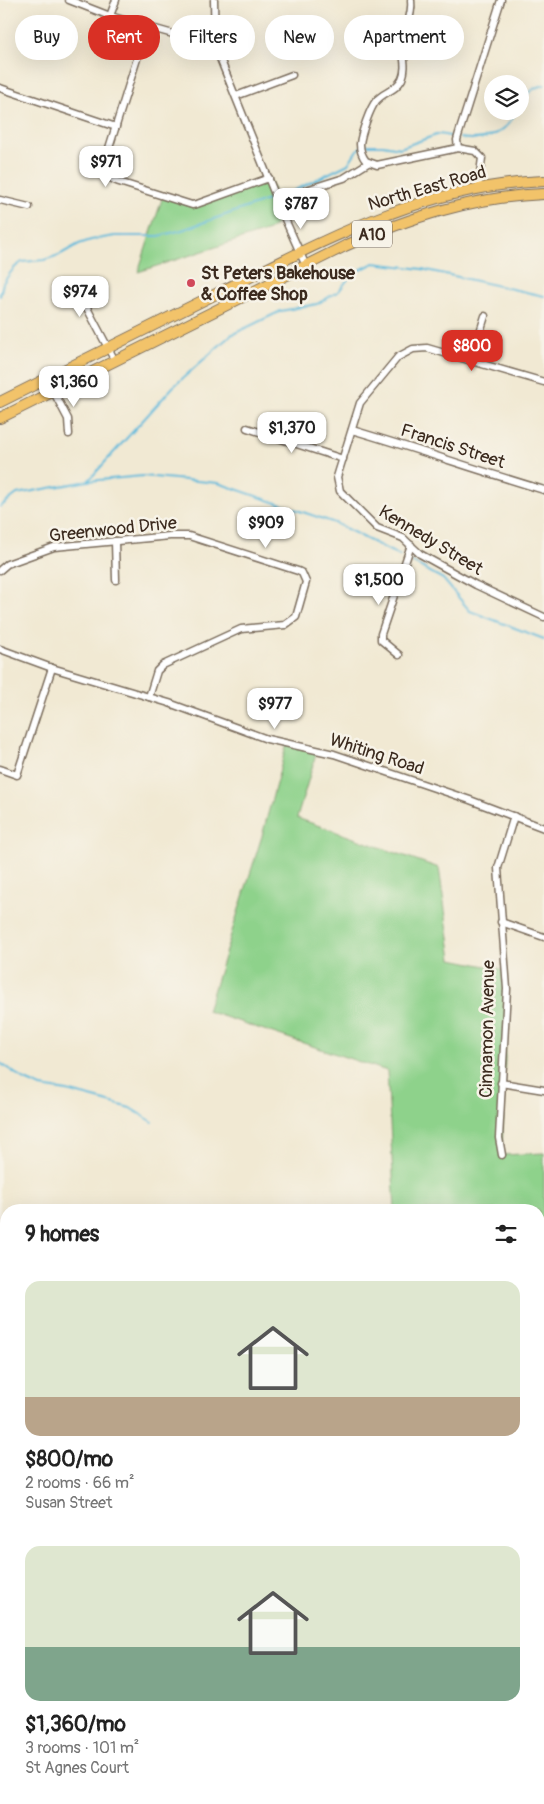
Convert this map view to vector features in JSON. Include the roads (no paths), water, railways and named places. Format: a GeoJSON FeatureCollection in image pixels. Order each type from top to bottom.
{"type":"FeatureCollection","features":[{"type":"Feature","properties":{"kind":"main road","name":"North East Road"},"geometry":{"type":"LineString","coordinates":[[0,402],[364,222],[395,210],[467,189],[514,182],[544,181]]}},
{"type":"Feature","properties":{"kind":"main road","name":"North East Road"},"geometry":{"type":"LineString","coordinates":[[0,418],[384,229],[431,213],[492,199],[544,194]]}},
{"type":"Feature","properties":{"kind":"street"},"geometry":{"type":"LineString","coordinates":[[69,0],[107,15]]}},
{"type":"Feature","properties":{"kind":"street"},"geometry":{"type":"LineString","coordinates":[[110,15],[116,0]]}},
{"type":"Feature","properties":{"kind":"street"},"geometry":{"type":"LineString","coordinates":[[214,0],[214,15]]}},
{"type":"Feature","properties":{"kind":"street"},"geometry":{"type":"LineString","coordinates":[[368,163],[364,159],[360,147],[363,132],[374,103],[394,88],[404,74],[403,42],[411,12],[411,0]]}},
{"type":"Feature","properties":{"kind":"street"},"geometry":{"type":"LineString","coordinates":[[458,148],[458,136],[500,0]]}},
{"type":"Feature","properties":{"kind":"street"},"geometry":{"type":"LineString","coordinates":[[137,60],[104,164],[106,174],[110,178],[192,205],[269,178]]}},
{"type":"Feature","properties":{"kind":"street"},"geometry":{"type":"LineString","coordinates":[[221,60],[306,266]]}},
{"type":"Feature","properties":{"kind":"street"},"geometry":{"type":"LineString","coordinates":[[236,96],[292,74]]}},
{"type":"Feature","properties":{"kind":"street"},"geometry":{"type":"LineString","coordinates":[[0,88],[116,127]]}},
{"type":"Feature","properties":{"kind":"street"},"geometry":{"type":"LineString","coordinates":[[306,190],[344,178],[368,163],[379,164],[458,148],[476,151],[479,154],[482,163],[478,188]]}},
{"type":"Feature","properties":{"kind":"street"},"geometry":{"type":"LineString","coordinates":[[0,200],[29,207]]}},
{"type":"Feature","properties":{"kind":"street"},"geometry":{"type":"LineString","coordinates":[[96,284],[87,308],[114,361]]}},
{"type":"Feature","properties":{"kind":"street"},"geometry":{"type":"LineString","coordinates":[[486,316],[471,361],[544,382]]}},
{"type":"Feature","properties":{"kind":"street","name":"Kennedy Street"},"geometry":{"type":"LineString","coordinates":[[471,361],[427,348],[412,349],[398,357],[360,403],[337,477],[340,491],[377,528],[403,538],[420,554],[544,617]]}},
{"type":"Feature","properties":{"kind":"street"},"geometry":{"type":"LineString","coordinates":[[47,379],[68,419],[69,434]]}},
{"type":"Feature","properties":{"kind":"street"},"geometry":{"type":"LineString","coordinates":[[247,428],[343,459]]}},
{"type":"Feature","properties":{"kind":"street","name":"Francis Street"},"geometry":{"type":"LineString","coordinates":[[352,430],[397,443],[480,472],[544,490]]}},
{"type":"Feature","properties":{"kind":"street","name":"Greenwood Drive"},"geometry":{"type":"LineString","coordinates":[[0,570],[7,564],[54,547],[170,536],[189,536],[298,570],[302,573],[306,582],[296,617],[285,626],[241,629],[163,665],[157,670],[149,697]]}},
{"type":"Feature","properties":{"kind":"street"},"geometry":{"type":"LineString","coordinates":[[115,541],[116,580]]}},
{"type":"Feature","properties":{"kind":"street"},"geometry":{"type":"LineString","coordinates":[[400,655],[382,640],[381,634],[411,545]]}},
{"type":"Feature","properties":{"kind":"street","name":"Whiting Road"},"geometry":{"type":"LineString","coordinates":[[0,649],[52,668],[149,697],[267,739],[334,754],[470,800],[544,828]]}},
{"type":"Feature","properties":{"kind":"street"},"geometry":{"type":"LineString","coordinates":[[0,769],[16,775],[52,668]]}},
{"type":"Feature","properties":{"kind":"street","name":"Cinnamon Avenue"},"geometry":{"type":"LineString","coordinates":[[502,1155],[499,1138],[507,989],[498,868],[514,816]]}},
{"type":"Feature","properties":{"kind":"street"},"geometry":{"type":"LineString","coordinates":[[501,922],[544,937]]}},
{"type":"Feature","properties":{"kind":"street"},"geometry":{"type":"LineString","coordinates":[[501,1083],[544,1090]]}},
{"type":"Feature","properties":{"kind":"waterway"},"geometry":{"type":"LineString","coordinates":[[529,93],[544,85]]}},
{"type":"Feature","properties":{"kind":"waterway"},"geometry":{"type":"LineString","coordinates":[[460,138],[485,138],[500,131],[511,120]]}},
{"type":"Feature","properties":{"kind":"waterway"},"geometry":{"type":"LineString","coordinates":[[0,296],[3,283],[14,268],[22,262],[44,260],[91,240],[115,236],[159,236],[182,230],[291,192],[348,164],[357,150],[364,145],[383,145],[400,148],[439,134],[455,137]]}},
{"type":"Feature","properties":{"kind":"waterway"},"geometry":{"type":"LineString","coordinates":[[88,481],[173,387],[231,335],[281,311],[317,304],[339,291],[352,274],[374,263],[422,269],[544,296]]}},
{"type":"Feature","properties":{"kind":"waterway"},"geometry":{"type":"LineString","coordinates":[[0,507],[17,494],[88,481],[143,476],[218,483],[335,523],[400,556]]}},
{"type":"Feature","properties":{"kind":"waterway"},"geometry":{"type":"LineString","coordinates":[[412,562],[443,579],[470,611],[544,639]]}},
{"type":"Feature","properties":{"kind":"waterway"},"geometry":{"type":"LineString","coordinates":[[0,1063],[25,1080],[41,1087],[67,1091],[130,1108],[153,1122]]}},
{"type":"Feature","properties":{"kind":"place","name":"St Peters Bakehouse & Coffee Shop"},"geometry":{"type":"Point","coordinates":[191,283]}}]}
